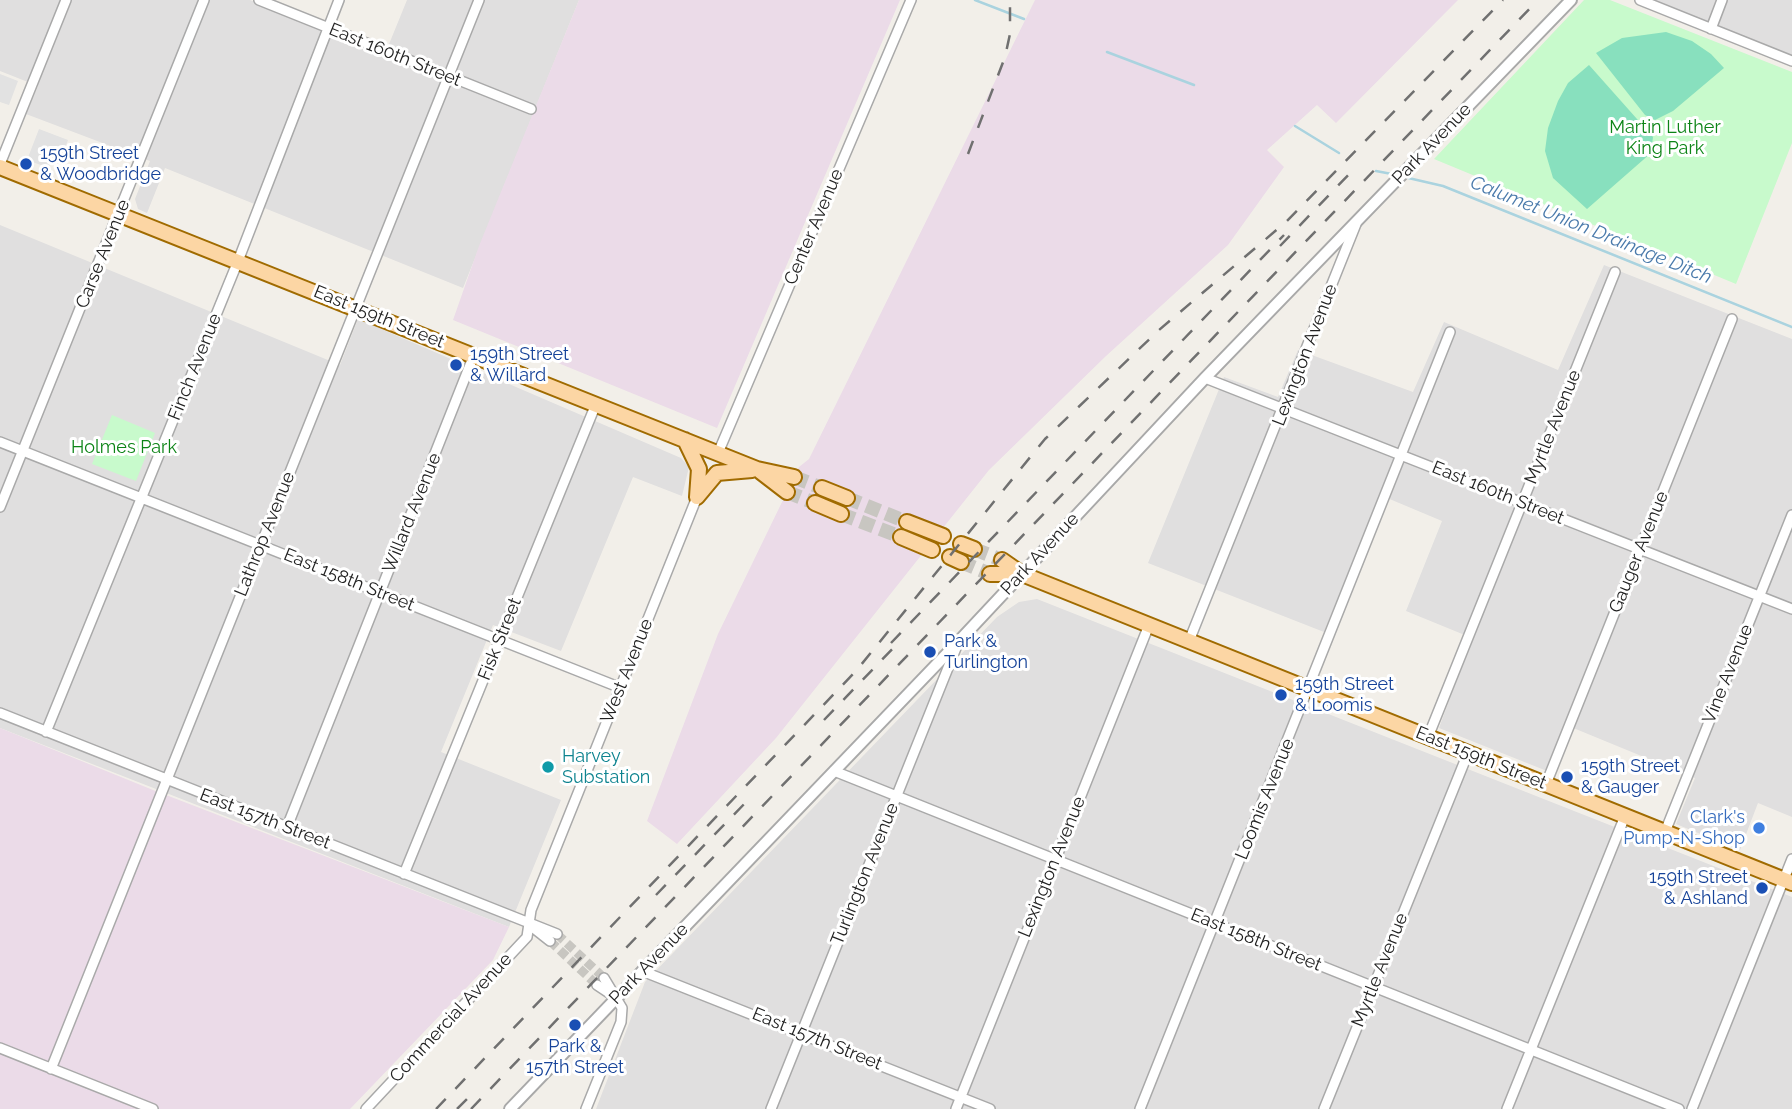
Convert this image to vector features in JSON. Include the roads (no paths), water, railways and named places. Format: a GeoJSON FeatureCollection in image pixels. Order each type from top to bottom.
{"type":"FeatureCollection","features":[{"type":"Feature","properties":{"kind":"main road","name":"East 159th Street"},"geometry":{"type":"LineString","coordinates":[[0,166],[757,469],[794,477]]}},
{"type":"Feature","properties":{"kind":"main road"},"geometry":{"type":"LineString","coordinates":[[685,440],[699,469],[697,497]]}},
{"type":"Feature","properties":{"kind":"main road","name":"East 159th Street"},"geometry":{"type":"LineString","coordinates":[[757,469],[787,492]]}},
{"type":"Feature","properties":{"kind":"main road"},"geometry":{"type":"LineString","coordinates":[[697,497],[717,473],[757,469]]}},
{"type":"Feature","properties":{"kind":"main road"},"geometry":{"type":"LineString","coordinates":[[822,488],[847,498]]}},
{"type":"Feature","properties":{"kind":"main road"},"geometry":{"type":"LineString","coordinates":[[815,503],[841,513]]}},
{"type":"Feature","properties":{"kind":"main road"},"geometry":{"type":"LineString","coordinates":[[907,522],[943,536]]}},
{"type":"Feature","properties":{"kind":"main road"},"geometry":{"type":"LineString","coordinates":[[901,537],[932,550]]}},
{"type":"Feature","properties":{"kind":"main road","name":"East 159th Street"},"geometry":{"type":"LineString","coordinates":[[1002,560],[1021,574],[1788,881]]}},
{"type":"Feature","properties":{"kind":"main road","name":"East 159th Street"},"geometry":{"type":"LineString","coordinates":[[990,574],[1021,574]]}},
{"type":"Feature","properties":{"kind":"street"},"geometry":{"type":"LineString","coordinates":[[0,166],[66,0]]}},
{"type":"Feature","properties":{"kind":"street","name":"Carse Avenue"},"geometry":{"type":"LineString","coordinates":[[0,507],[204,0]]}},
{"type":"Feature","properties":{"kind":"street","name":"East 160th Street"},"geometry":{"type":"LineString","coordinates":[[260,0],[531,109]]}},
{"type":"Feature","properties":{"kind":"street","name":"Finch Avenue"},"geometry":{"type":"LineString","coordinates":[[46,732],[238,261],[339,0]]}},
{"type":"Feature","properties":{"kind":"street","name":"Lathrop Avenue"},"geometry":{"type":"LineString","coordinates":[[51,1069],[479,0]]}},
{"type":"Feature","properties":{"kind":"street","name":"Center Avenue"},"geometry":{"type":"LineString","coordinates":[[718,453],[911,0]]}},
{"type":"Feature","properties":{"kind":"street","name":"Park Avenue"},"geometry":{"type":"LineString","coordinates":[[510,1109],[960,640],[1205,378],[1571,0]]}},
{"type":"Feature","properties":{"kind":"street"},"geometry":{"type":"LineString","coordinates":[[1640,0],[1792,61]]}},
{"type":"Feature","properties":{"kind":"street"},"geometry":{"type":"LineString","coordinates":[[1711,29],[1723,0]]}},
{"type":"Feature","properties":{"kind":"street","name":"Lexington Avenue"},"geometry":{"type":"LineString","coordinates":[[1189,641],[1356,223]]}},
{"type":"Feature","properties":{"kind":"street","name":"Myrtle Avenue"},"geometry":{"type":"LineString","coordinates":[[1428,737],[1615,272]]}},
{"type":"Feature","properties":{"kind":"street","name":"Gauger Avenue"},"geometry":{"type":"LineString","coordinates":[[1546,785],[1732,319]]}},
{"type":"Feature","properties":{"kind":"street","name":"Loomis Avenue"},"geometry":{"type":"LineString","coordinates":[[1140,1109],[1450,332]]}},
{"type":"Feature","properties":{"kind":"street","name":"Willard Avenue"},"geometry":{"type":"LineString","coordinates":[[287,827],[474,355]]}},
{"type":"Feature","properties":{"kind":"street","name":"East 160th Street"},"geometry":{"type":"LineString","coordinates":[[1205,378],[1792,609]]}},
{"type":"Feature","properties":{"kind":"street","name":"Fisk Street"},"geometry":{"type":"LineString","coordinates":[[404,874],[596,404]]}},
{"type":"Feature","properties":{"kind":"street","name":"East 158th Street"},"geometry":{"type":"LineString","coordinates":[[0,442],[621,688]]}},
{"type":"Feature","properties":{"kind":"street","name":"West Avenue"},"geometry":{"type":"LineString","coordinates":[[530,925],[531,910],[697,497]]}},
{"type":"Feature","properties":{"kind":"street","name":"Vine Avenue"},"geometry":{"type":"LineString","coordinates":[[1665,832],[1792,515]]}},
{"type":"Feature","properties":{"kind":"street","name":"Lexington Avenue"},"geometry":{"type":"LineString","coordinates":[[956,1109],[1149,625]]}},
{"type":"Feature","properties":{"kind":"street","name":"Turlington Avenue"},"geometry":{"type":"LineString","coordinates":[[771,1109],[960,640]]}},
{"type":"Feature","properties":{"kind":"street","name":"East 157th Street"},"geometry":{"type":"LineString","coordinates":[[0,713],[404,874],[554,937]]}},
{"type":"Feature","properties":{"kind":"street","name":"Myrtle Avenue"},"geometry":{"type":"LineString","coordinates":[[1324,1109],[1468,753]]}},
{"type":"Feature","properties":{"kind":"street","name":"East 158th Street"},"geometry":{"type":"LineString","coordinates":[[834,771],[1679,1109]]}},
{"type":"Feature","properties":{"kind":"street"},"geometry":{"type":"LineString","coordinates":[[1507,1109],[1625,816]]}},
{"type":"Feature","properties":{"kind":"street"},"geometry":{"type":"LineString","coordinates":[[1692,1109],[1788,881],[1792,859]]}},
{"type":"Feature","properties":{"kind":"street","name":"Commercial Avenue"},"geometry":{"type":"LineString","coordinates":[[366,1109],[527,937],[530,925]]}},
{"type":"Feature","properties":{"kind":"street","name":"East 157th Street"},"geometry":{"type":"LineString","coordinates":[[642,971],[990,1109]]}},
{"type":"Feature","properties":{"kind":"street"},"geometry":{"type":"LineString","coordinates":[[586,1109],[621,1022],[622,1008],[601,982]]}},
{"type":"Feature","properties":{"kind":"street"},"geometry":{"type":"LineString","coordinates":[[0,1048],[153,1109]]}},
{"type":"Feature","properties":{"kind":"waterway","name":"Calumet Union Drainage Ditch"},"geometry":{"type":"LineString","coordinates":[[975,0],[1024,19]]}},
{"type":"Feature","properties":{"kind":"waterway","name":"Calumet Union Drainage Ditch"},"geometry":{"type":"LineString","coordinates":[[1107,52],[1194,85]]}},
{"type":"Feature","properties":{"kind":"waterway","name":"Calumet Union Drainage Ditch"},"geometry":{"type":"LineString","coordinates":[[1295,126],[1339,153]]}},
{"type":"Feature","properties":{"kind":"waterway","name":"Calumet Union Drainage Ditch"},"geometry":{"type":"LineString","coordinates":[[1376,171],[1397,175]]}},
{"type":"Feature","properties":{"kind":"waterway","name":"Calumet Union Drainage Ditch"},"geometry":{"type":"LineString","coordinates":[[1404,177],[1443,186],[1792,327]]}},
{"type":"Feature","properties":{"kind":"tunnel"},"geometry":{"type":"LineString","coordinates":[[794,477],[822,488]]}},
{"type":"Feature","properties":{"kind":"tunnel"},"geometry":{"type":"LineString","coordinates":[[787,492],[815,503]]}},
{"type":"Feature","properties":{"kind":"tunnel"},"geometry":{"type":"LineString","coordinates":[[847,498],[907,522]]}},
{"type":"Feature","properties":{"kind":"tunnel"},"geometry":{"type":"LineString","coordinates":[[841,514],[901,537]]}},
{"type":"Feature","properties":{"kind":"tunnel"},"geometry":{"type":"LineString","coordinates":[[974,549],[1002,560]]}},
{"type":"Feature","properties":{"kind":"tunnel"},"geometry":{"type":"LineString","coordinates":[[961,562],[990,574]]}},
{"type":"Feature","properties":{"kind":"tunnel"},"geometry":{"type":"LineString","coordinates":[[557,934],[604,978]]}},
{"type":"Feature","properties":{"kind":"tunnel"},"geometry":{"type":"LineString","coordinates":[[550,941],[597,985]]}},
{"type":"Feature","properties":{"kind":"railway"},"geometry":{"type":"LineString","coordinates":[[968,154],[1005,57],[1010,34],[1010,0]]}},
{"type":"Feature","properties":{"kind":"railway"},"geometry":{"type":"LineString","coordinates":[[436,1109],[856,671],[1045,439],[1159,330],[1287,221],[1503,0]]}},
{"type":"Feature","properties":{"kind":"railway"},"geometry":{"type":"LineString","coordinates":[[471,1109],[1538,0]]}},
{"type":"Feature","properties":{"kind":"railway"},"geometry":{"type":"LineString","coordinates":[[1280,246],[1355,168]]}},
{"type":"Feature","properties":{"kind":"railway"},"geometry":{"type":"LineString","coordinates":[[891,643],[1284,235]]}},
{"type":"Feature","properties":{"kind":"railway"},"geometry":{"type":"LineString","coordinates":[[824,720],[901,640]]}},
{"type":"Feature","properties":{"kind":"railway"},"geometry":{"type":"LineString","coordinates":[[656,895],[749,799]]}},
{"type":"Feature","properties":{"kind":"railway"},"geometry":{"type":"LineString","coordinates":[[457,1109],[476,1090]]}},
{"type":"Feature","properties":{"kind":"place","name":"159th Street & Woodbridge"},"geometry":{"type":"Point","coordinates":[26,164]}},
{"type":"Feature","properties":{"kind":"place","name":"159th Street & Willard"},"geometry":{"type":"Point","coordinates":[456,365]}},
{"type":"Feature","properties":{"kind":"place","name":"Park & Turlington"},"geometry":{"type":"Point","coordinates":[930,652]}},
{"type":"Feature","properties":{"kind":"place","name":"159th Street & Loomis"},"geometry":{"type":"Point","coordinates":[1281,695]}},
{"type":"Feature","properties":{"kind":"place","name":"Harvey Substation"},"geometry":{"type":"Point","coordinates":[548,767]}},
{"type":"Feature","properties":{"kind":"place","name":"159th Street & Gauger"},"geometry":{"type":"Point","coordinates":[1567,777]}},
{"type":"Feature","properties":{"kind":"place","name":"Clark's Pump-N-Shop"},"geometry":{"type":"Point","coordinates":[1759,828]}},
{"type":"Feature","properties":{"kind":"place","name":"159th Street & Ashland"},"geometry":{"type":"Point","coordinates":[1762,888]}},
{"type":"Feature","properties":{"kind":"place","name":"Park & 157th Street"},"geometry":{"type":"Point","coordinates":[575,1025]}},
{"type":"Feature","properties":{"kind":"park label","name":"Martin Luther King Park"},"geometry":{"type":"Point","coordinates":[1665,138]}},
{"type":"Feature","properties":{"kind":"park label","name":"Holmes Park"},"geometry":{"type":"Point","coordinates":[124,448]}}]}
